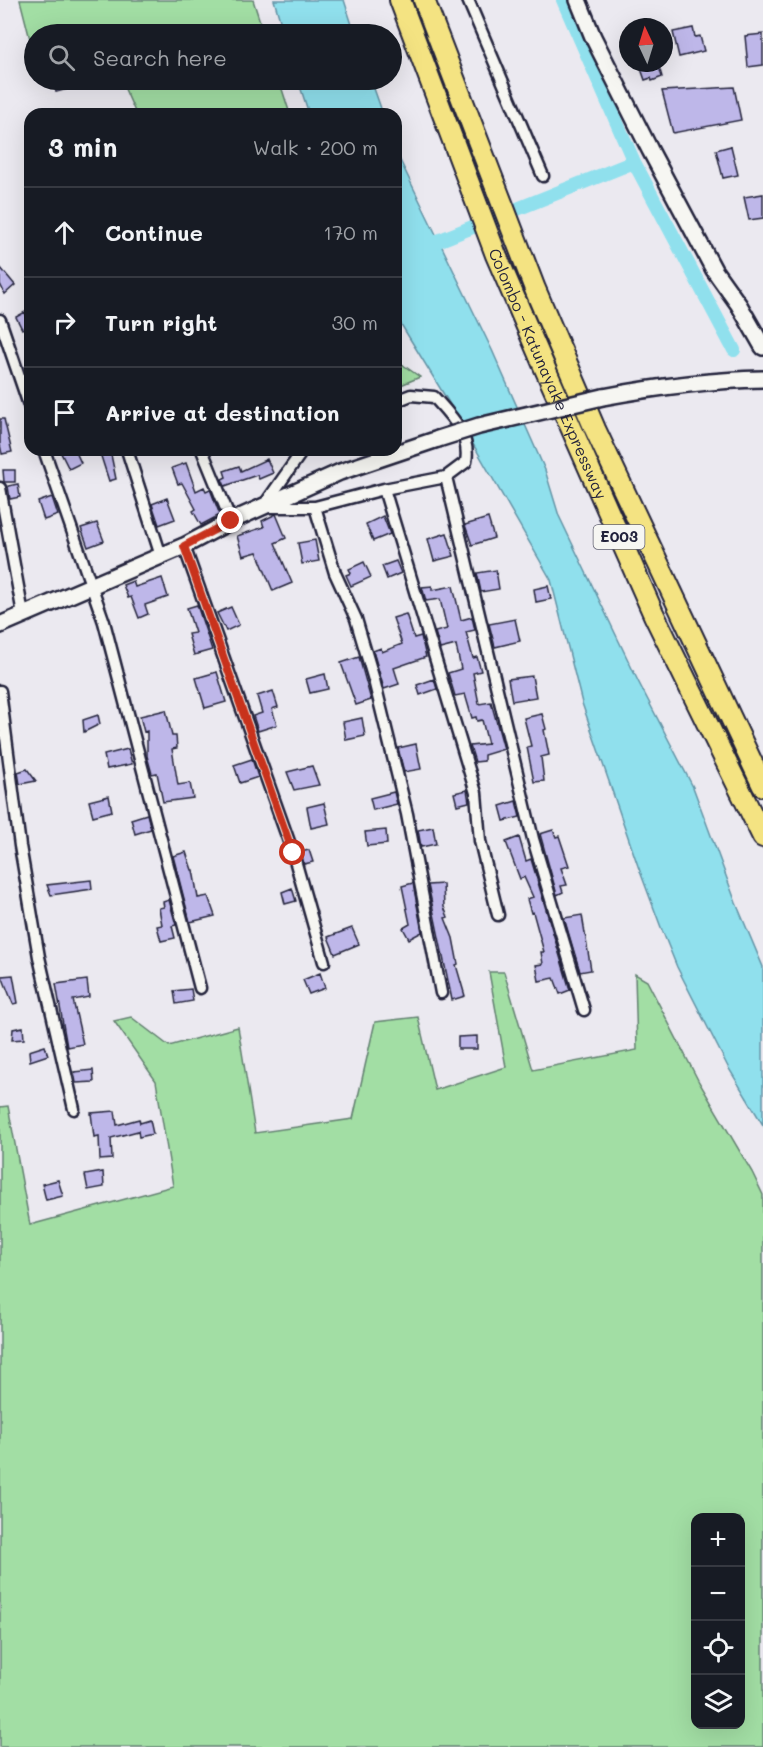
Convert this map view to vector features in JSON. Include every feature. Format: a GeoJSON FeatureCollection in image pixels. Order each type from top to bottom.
{"type":"FeatureCollection","features":[{"type":"Feature","properties":{"kind":"highway","name":"Colombo - Katunayake Expressway"},"geometry":{"type":"LineString","coordinates":[[400,0],[480,213],[543,364],[654,615],[763,837]]}},
{"type":"Feature","properties":{"kind":"highway","name":"Colombo - Katunayake Expressway"},"geometry":{"type":"LineString","coordinates":[[424,0],[535,289],[595,429],[763,786]]}},
{"type":"Feature","properties":{"kind":"street"},"geometry":{"type":"LineString","coordinates":[[468,0],[543,176]]}},
{"type":"Feature","properties":{"kind":"street"},"geometry":{"type":"LineString","coordinates":[[578,0],[598,46],[650,150],[714,270],[739,305],[763,347]]}},
{"type":"Feature","properties":{"kind":"street"},"geometry":{"type":"LineString","coordinates":[[0,320],[24,390]]}},
{"type":"Feature","properties":{"kind":"street"},"geometry":{"type":"LineString","coordinates":[[402,451],[480,426],[642,390],[722,380],[763,379]]}},
{"type":"Feature","properties":{"kind":"street"},"geometry":{"type":"LineString","coordinates":[[263,507],[315,507],[384,489],[446,477],[466,462],[468,449],[455,421],[434,397],[411,396],[402,399]]}},
{"type":"Feature","properties":{"kind":"street"},"geometry":{"type":"LineString","coordinates":[[46,456],[104,622],[200,988]]}},
{"type":"Feature","properties":{"kind":"street"},"geometry":{"type":"LineString","coordinates":[[129,456],[161,556]]}},
{"type":"Feature","properties":{"kind":"street"},"geometry":{"type":"LineString","coordinates":[[204,456],[231,521]]}},
{"type":"Feature","properties":{"kind":"street"},"geometry":{"type":"LineString","coordinates":[[263,507],[299,456]]}},
{"type":"Feature","properties":{"kind":"street"},"geometry":{"type":"LineString","coordinates":[[0,625],[184,546],[231,521],[340,472],[388,456]]}},
{"type":"Feature","properties":{"kind":"street"},"geometry":{"type":"LineString","coordinates":[[446,477],[533,839],[584,1010]]}},
{"type":"Feature","properties":{"kind":"street"},"geometry":{"type":"LineString","coordinates":[[0,488],[23,614]]}},
{"type":"Feature","properties":{"kind":"street"},"geometry":{"type":"LineString","coordinates":[[384,489],[476,793],[480,841],[498,915]]}},
{"type":"Feature","properties":{"kind":"street"},"geometry":{"type":"LineString","coordinates":[[315,507],[335,573],[356,619],[374,680],[407,814],[441,993]]}},
{"type":"Feature","properties":{"kind":"street"},"geometry":{"type":"LineString","coordinates":[[184,546],[293,853],[324,962]]}},
{"type":"Feature","properties":{"kind":"street"},"geometry":{"type":"LineString","coordinates":[[0,691],[20,846],[39,957],[74,1109]]}},
{"type":"Feature","properties":{"kind":"green space"},"geometry":{"type":"Polygon","coordinates":[[[20,0],[253,0],[261,24],[26,24],[20,0]]]}},
{"type":"Feature","properties":{"kind":"green space"},"geometry":{"type":"Polygon","coordinates":[[[125,90],[282,90],[288,108],[133,108],[125,90]]]}},
{"type":"Feature","properties":{"kind":"green space"},"geometry":{"type":"Polygon","coordinates":[[[402,364],[420,377],[402,384],[402,364]]]}},
{"type":"Feature","properties":{"kind":"green space"},"geometry":{"type":"Polygon","coordinates":[[[489,972],[504,972],[533,1070],[637,1050],[635,974],[647,981],[699,1082],[752,1172],[763,1195],[763,1747],[0,1747],[0,1107],[8,1106],[30,1225],[173,1186],[156,1081],[114,1021],[131,1017],[169,1046],[238,1027],[255,1133],[353,1119],[375,1022],[418,1017],[435,1090],[506,1067],[489,972]]]}},
{"type":"Feature","properties":{"kind":"water"},"geometry":{"type":"Polygon","coordinates":[[[274,0],[344,0],[352,24],[281,24],[274,0]]]}},
{"type":"Feature","properties":{"kind":"water"},"geometry":{"type":"Polygon","coordinates":[[[301,90],[375,90],[381,108],[307,108],[301,90]]]}},
{"type":"Feature","properties":{"kind":"water"},"geometry":{"type":"Polygon","coordinates":[[[402,164],[492,350],[545,470],[559,516],[638,681],[693,787],[736,903],[763,967],[763,1125],[728,1067],[677,967],[662,930],[582,703],[551,580],[402,326],[402,164]]]}},
{"type":"Feature","properties":{"kind":"building"},"geometry":{"type":"Polygon","coordinates":[[[693,28],[695,37],[700,36],[704,51],[679,57],[673,32],[693,28]]]}},
{"type":"Feature","properties":{"kind":"building"},"geometry":{"type":"Polygon","coordinates":[[[763,34],[763,65],[748,67],[745,36],[763,34]]]}},
{"type":"Feature","properties":{"kind":"building"},"geometry":{"type":"Polygon","coordinates":[[[642,72],[661,72],[662,77],[652,81],[651,78],[645,80],[642,72]]]}},
{"type":"Feature","properties":{"kind":"building"},"geometry":{"type":"Polygon","coordinates":[[[734,87],[741,120],[673,133],[662,91],[734,87]]]}},
{"type":"Feature","properties":{"kind":"building"},"geometry":{"type":"Polygon","coordinates":[[[731,146],[738,175],[723,178],[716,150],[731,146]]]}},
{"type":"Feature","properties":{"kind":"building"},"geometry":{"type":"Polygon","coordinates":[[[763,194],[763,218],[749,220],[744,197],[763,194]]]}},
{"type":"Feature","properties":{"kind":"building"},"geometry":{"type":"Polygon","coordinates":[[[0,267],[15,285],[5,294],[0,284],[0,267]]]}},
{"type":"Feature","properties":{"kind":"building"},"geometry":{"type":"Polygon","coordinates":[[[24,313],[24,328],[22,329],[16,317],[24,313]]]}},
{"type":"Feature","properties":{"kind":"building"},"geometry":{"type":"Polygon","coordinates":[[[0,419],[4,419],[12,452],[2,454],[0,419]]]}},
{"type":"Feature","properties":{"kind":"building"},"geometry":{"type":"Polygon","coordinates":[[[62,456],[78,456],[81,463],[69,469],[62,456]]]}},
{"type":"Feature","properties":{"kind":"building"},"geometry":{"type":"Polygon","coordinates":[[[101,456],[111,456],[116,479],[109,481],[101,456]]]}},
{"type":"Feature","properties":{"kind":"building"},"geometry":{"type":"Polygon","coordinates":[[[267,459],[273,473],[259,479],[257,475],[225,486],[222,479],[226,477],[224,471],[239,466],[241,471],[267,459]]]}},
{"type":"Feature","properties":{"kind":"building"},"geometry":{"type":"Polygon","coordinates":[[[186,463],[196,491],[204,487],[206,491],[210,489],[220,515],[201,525],[193,511],[196,509],[182,483],[178,484],[172,468],[186,463]]]}},
{"type":"Feature","properties":{"kind":"building"},"geometry":{"type":"Polygon","coordinates":[[[3,470],[15,470],[15,482],[4,482],[3,470]]]}},
{"type":"Feature","properties":{"kind":"building"},"geometry":{"type":"Polygon","coordinates":[[[18,484],[20,497],[10,499],[8,486],[18,484]]]}},
{"type":"Feature","properties":{"kind":"building"},"geometry":{"type":"Polygon","coordinates":[[[52,497],[58,515],[44,520],[38,502],[52,497]]]}},
{"type":"Feature","properties":{"kind":"building"},"geometry":{"type":"Polygon","coordinates":[[[167,498],[175,519],[159,525],[152,504],[167,498]]]}},
{"type":"Feature","properties":{"kind":"building"},"geometry":{"type":"Polygon","coordinates":[[[276,514],[286,538],[275,543],[292,583],[273,591],[257,552],[243,556],[237,536],[264,527],[262,521],[276,514]]]}},
{"type":"Feature","properties":{"kind":"building"},"geometry":{"type":"Polygon","coordinates":[[[383,516],[390,534],[373,541],[366,524],[383,516]]]}},
{"type":"Feature","properties":{"kind":"building"},"geometry":{"type":"Polygon","coordinates":[[[488,518],[494,538],[472,545],[465,525],[488,518]]]}},
{"type":"Feature","properties":{"kind":"building"},"geometry":{"type":"Polygon","coordinates":[[[97,523],[104,541],[88,547],[81,528],[97,523]]]}},
{"type":"Feature","properties":{"kind":"building"},"geometry":{"type":"Polygon","coordinates":[[[447,533],[454,556],[434,561],[428,539],[447,533]]]}},
{"type":"Feature","properties":{"kind":"building"},"geometry":{"type":"Polygon","coordinates":[[[315,540],[319,561],[302,564],[298,543],[315,540]]]}},
{"type":"Feature","properties":{"kind":"building"},"geometry":{"type":"Polygon","coordinates":[[[396,561],[401,573],[387,579],[382,566],[396,561]]]}},
{"type":"Feature","properties":{"kind":"building"},"geometry":{"type":"Polygon","coordinates":[[[364,562],[371,577],[351,586],[346,575],[351,573],[349,569],[364,562]]]}},
{"type":"Feature","properties":{"kind":"building"},"geometry":{"type":"Polygon","coordinates":[[[496,570],[499,589],[481,592],[477,573],[496,570]]]}},
{"type":"Feature","properties":{"kind":"building"},"geometry":{"type":"Polygon","coordinates":[[[162,578],[168,597],[145,605],[148,614],[139,618],[131,597],[128,598],[123,585],[133,581],[135,587],[162,578]]]}},
{"type":"Feature","properties":{"kind":"building"},"geometry":{"type":"Polygon","coordinates":[[[432,586],[432,590],[453,586],[461,620],[472,617],[475,630],[466,632],[473,658],[477,657],[481,671],[473,673],[479,704],[491,702],[504,749],[484,755],[484,761],[475,762],[470,746],[488,744],[482,720],[477,721],[476,717],[472,718],[465,694],[455,696],[448,673],[461,669],[456,645],[440,649],[435,632],[447,629],[440,599],[426,601],[422,587],[432,586]]]}},
{"type":"Feature","properties":{"kind":"building"},"geometry":{"type":"Polygon","coordinates":[[[548,586],[551,599],[536,602],[534,589],[548,586]]]}},
{"type":"Feature","properties":{"kind":"building"},"geometry":{"type":"Polygon","coordinates":[[[197,605],[212,650],[194,655],[188,634],[195,633],[187,608],[197,605]]]}},
{"type":"Feature","properties":{"kind":"building"},"geometry":{"type":"Polygon","coordinates":[[[231,607],[239,625],[226,631],[217,613],[231,607]]]}},
{"type":"Feature","properties":{"kind":"building"},"geometry":{"type":"Polygon","coordinates":[[[406,614],[414,638],[421,636],[426,657],[394,668],[399,684],[384,689],[373,651],[381,648],[382,652],[402,644],[393,618],[406,614]]]}},
{"type":"Feature","properties":{"kind":"building"},"geometry":{"type":"Polygon","coordinates":[[[515,619],[520,641],[495,647],[489,624],[515,619]]]}},
{"type":"Feature","properties":{"kind":"building"},"geometry":{"type":"Polygon","coordinates":[[[359,657],[371,700],[356,705],[341,663],[359,657]]]}},
{"type":"Feature","properties":{"kind":"building"},"geometry":{"type":"Polygon","coordinates":[[[217,672],[226,702],[205,708],[196,678],[217,672]]]}},
{"type":"Feature","properties":{"kind":"building"},"geometry":{"type":"Polygon","coordinates":[[[325,674],[328,689],[310,693],[306,679],[325,674]]]}},
{"type":"Feature","properties":{"kind":"building"},"geometry":{"type":"Polygon","coordinates":[[[532,676],[536,697],[512,701],[508,679],[532,676]]]}},
{"type":"Feature","properties":{"kind":"building"},"geometry":{"type":"Polygon","coordinates":[[[434,679],[437,689],[420,695],[417,685],[434,679]]]}},
{"type":"Feature","properties":{"kind":"building"},"geometry":{"type":"Polygon","coordinates":[[[273,691],[278,707],[272,709],[277,725],[258,731],[253,716],[262,713],[257,696],[273,691]]]}},
{"type":"Feature","properties":{"kind":"building"},"geometry":{"type":"Polygon","coordinates":[[[166,710],[172,736],[176,736],[177,748],[172,749],[178,785],[190,783],[193,798],[163,802],[157,773],[152,774],[147,756],[147,731],[144,732],[140,716],[166,710]]]}},
{"type":"Feature","properties":{"kind":"building"},"geometry":{"type":"Polygon","coordinates":[[[542,714],[549,755],[541,757],[544,781],[534,782],[527,747],[531,746],[524,718],[542,714]]]}},
{"type":"Feature","properties":{"kind":"building"},"geometry":{"type":"Polygon","coordinates":[[[98,715],[100,724],[84,732],[83,720],[98,715]]]}},
{"type":"Feature","properties":{"kind":"building"},"geometry":{"type":"Polygon","coordinates":[[[362,718],[365,736],[346,740],[343,722],[362,718]]]}},
{"type":"Feature","properties":{"kind":"building"},"geometry":{"type":"Polygon","coordinates":[[[416,744],[421,769],[404,772],[398,748],[416,744]]]}},
{"type":"Feature","properties":{"kind":"building"},"geometry":{"type":"Polygon","coordinates":[[[128,749],[132,764],[107,769],[104,755],[128,749]]]}},
{"type":"Feature","properties":{"kind":"building"},"geometry":{"type":"Polygon","coordinates":[[[252,759],[258,777],[240,783],[234,765],[252,759]]]}},
{"type":"Feature","properties":{"kind":"building"},"geometry":{"type":"Polygon","coordinates":[[[312,766],[319,785],[294,790],[287,772],[312,766]]]}},
{"type":"Feature","properties":{"kind":"building"},"geometry":{"type":"Polygon","coordinates":[[[27,769],[36,781],[20,784],[18,772],[27,769]]]}},
{"type":"Feature","properties":{"kind":"building"},"geometry":{"type":"Polygon","coordinates":[[[467,790],[469,802],[457,805],[454,793],[467,790]]]}},
{"type":"Feature","properties":{"kind":"building"},"geometry":{"type":"Polygon","coordinates":[[[394,792],[397,804],[373,810],[370,798],[394,792]]]}},
{"type":"Feature","properties":{"kind":"building"},"geometry":{"type":"Polygon","coordinates":[[[109,796],[112,811],[93,816],[89,801],[109,796]]]}},
{"type":"Feature","properties":{"kind":"building"},"geometry":{"type":"Polygon","coordinates":[[[516,801],[520,817],[504,821],[500,806],[516,801]]]}},
{"type":"Feature","properties":{"kind":"building"},"geometry":{"type":"Polygon","coordinates":[[[324,803],[329,824],[311,828],[307,807],[324,803]]]}},
{"type":"Feature","properties":{"kind":"building"},"geometry":{"type":"Polygon","coordinates":[[[147,814],[151,829],[135,834],[131,819],[147,814]]]}},
{"type":"Feature","properties":{"kind":"building"},"geometry":{"type":"Polygon","coordinates":[[[433,827],[436,844],[421,847],[418,830],[433,827]]]}},
{"type":"Feature","properties":{"kind":"building"},"geometry":{"type":"Polygon","coordinates":[[[386,830],[387,844],[367,846],[365,832],[386,830]]]}},
{"type":"Feature","properties":{"kind":"building"},"geometry":{"type":"Polygon","coordinates":[[[553,830],[556,837],[559,836],[569,866],[561,868],[567,885],[561,886],[563,892],[557,895],[540,834],[553,830]]]}},
{"type":"Feature","properties":{"kind":"building"},"geometry":{"type":"Polygon","coordinates":[[[519,837],[526,861],[531,859],[570,990],[560,994],[554,978],[539,981],[536,965],[543,964],[541,952],[544,952],[527,899],[533,897],[524,877],[520,879],[506,842],[519,837]]]}},
{"type":"Feature","properties":{"kind":"building"},"geometry":{"type":"Polygon","coordinates":[[[309,850],[313,862],[304,864],[301,852],[309,850]]]}},
{"type":"Feature","properties":{"kind":"building"},"geometry":{"type":"Polygon","coordinates":[[[186,852],[193,870],[198,898],[208,896],[215,916],[190,922],[173,856],[186,852]]]}},
{"type":"Feature","properties":{"kind":"building"},"geometry":{"type":"Polygon","coordinates":[[[91,880],[92,889],[51,895],[47,885],[91,880]]]}},
{"type":"Feature","properties":{"kind":"building"},"geometry":{"type":"Polygon","coordinates":[[[413,883],[422,932],[409,939],[403,928],[410,924],[402,886],[413,883]]]}},
{"type":"Feature","properties":{"kind":"building"},"geometry":{"type":"Polygon","coordinates":[[[443,884],[444,907],[448,917],[445,918],[453,938],[458,964],[456,965],[465,996],[452,1000],[428,885],[443,884]]]}},
{"type":"Feature","properties":{"kind":"building"},"geometry":{"type":"Polygon","coordinates":[[[292,888],[296,901],[285,904],[282,892],[292,888]]]}},
{"type":"Feature","properties":{"kind":"building"},"geometry":{"type":"Polygon","coordinates":[[[169,900],[176,925],[172,926],[175,938],[161,941],[157,926],[162,925],[159,908],[164,907],[163,902],[169,900]]]}},
{"type":"Feature","properties":{"kind":"building"},"geometry":{"type":"Polygon","coordinates":[[[582,915],[591,970],[580,972],[564,918],[582,915]]]}},
{"type":"Feature","properties":{"kind":"building"},"geometry":{"type":"Polygon","coordinates":[[[352,928],[359,944],[335,954],[328,937],[352,928]]]}},
{"type":"Feature","properties":{"kind":"building"},"geometry":{"type":"Polygon","coordinates":[[[320,973],[325,988],[309,994],[303,980],[320,973]]]}},
{"type":"Feature","properties":{"kind":"building"},"geometry":{"type":"Polygon","coordinates":[[[13,975],[18,1003],[13,1004],[2,976],[13,975]]]}},
{"type":"Feature","properties":{"kind":"building"},"geometry":{"type":"Polygon","coordinates":[[[87,980],[89,997],[73,1000],[83,1044],[67,1047],[56,984],[87,980]]]}},
{"type":"Feature","properties":{"kind":"building"},"geometry":{"type":"Polygon","coordinates":[[[191,989],[193,1001],[176,1004],[174,991],[191,989]]]}},
{"type":"Feature","properties":{"kind":"building"},"geometry":{"type":"Polygon","coordinates":[[[23,1027],[24,1039],[12,1040],[13,1029],[23,1027]]]}},
{"type":"Feature","properties":{"kind":"building"},"geometry":{"type":"Polygon","coordinates":[[[477,1036],[477,1049],[458,1049],[458,1037],[477,1036]]]}},
{"type":"Feature","properties":{"kind":"building"},"geometry":{"type":"Polygon","coordinates":[[[45,1046],[48,1055],[30,1061],[29,1051],[45,1046]]]}},
{"type":"Feature","properties":{"kind":"building"},"geometry":{"type":"Polygon","coordinates":[[[93,1070],[94,1082],[76,1083],[74,1072],[93,1070]]]}},
{"type":"Feature","properties":{"kind":"building"},"geometry":{"type":"Polygon","coordinates":[[[115,1111],[117,1125],[139,1119],[140,1123],[150,1120],[153,1134],[139,1137],[138,1131],[111,1138],[112,1159],[100,1160],[99,1136],[94,1137],[91,1113],[115,1111]]]}},
{"type":"Feature","properties":{"kind":"building"},"geometry":{"type":"Polygon","coordinates":[[[103,1172],[104,1187],[88,1190],[85,1175],[103,1172]]]}},
{"type":"Feature","properties":{"kind":"building"},"geometry":{"type":"Polygon","coordinates":[[[58,1180],[63,1196],[46,1200],[42,1184],[58,1180]]]}},
{"type":"Feature","properties":{"kind":"waterway"},"geometry":{"type":"LineString","coordinates":[[563,0],[634,162],[734,350]]}},
{"type":"Feature","properties":{"kind":"waterway"},"geometry":{"type":"LineString","coordinates":[[423,247],[634,162]]}},
{"type":"Feature","properties":{"kind":"route"},"geometry":{"type":"LineString","coordinates":[[231,521],[184,546],[293,853]]}}]}
